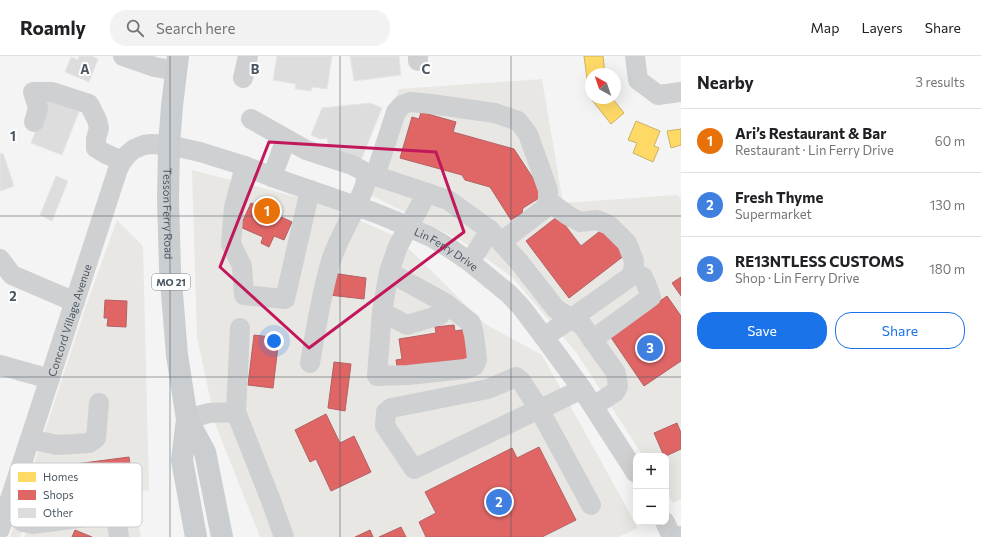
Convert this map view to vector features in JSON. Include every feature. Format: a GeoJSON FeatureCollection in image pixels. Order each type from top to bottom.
{"type":"FeatureCollection","features":[{"type":"Feature","properties":{"kind":"main road","name":"Tesson Ferry Road"},"geometry":{"type":"LineString","coordinates":[[177,63],[169,144],[168,199],[170,269],[177,355],[187,419],[182,460],[196,537]]}},
{"type":"Feature","properties":{"kind":"main road","name":"Tesson Ferry Road"},"geometry":{"type":"LineString","coordinates":[[187,419],[205,452],[222,537]]}},
{"type":"Feature","properties":{"kind":"street"},"geometry":{"type":"LineString","coordinates":[[123,56],[155,67],[177,63]]}},
{"type":"Feature","properties":{"kind":"street"},"geometry":{"type":"LineString","coordinates":[[243,78],[248,56]]}},
{"type":"Feature","properties":{"kind":"street"},"geometry":{"type":"LineString","coordinates":[[635,56],[638,80],[658,95],[681,92]]}},
{"type":"Feature","properties":{"kind":"street"},"geometry":{"type":"LineString","coordinates":[[34,122],[38,108],[33,92],[52,92],[89,104],[97,120],[99,128],[96,148],[122,161]]}},
{"type":"Feature","properties":{"kind":"street"},"geometry":{"type":"LineString","coordinates":[[310,363],[321,298],[332,259],[347,223],[371,174],[396,112],[402,105],[410,102],[424,103],[495,113],[518,121],[528,134],[548,190],[548,201],[544,209],[496,236],[470,262]]}},
{"type":"Feature","properties":{"kind":"street"},"geometry":{"type":"LineString","coordinates":[[251,119],[306,150],[448,200],[496,236],[519,262],[556,309],[582,325],[616,373],[618,386],[615,392],[594,406]]}},
{"type":"Feature","properties":{"kind":"street"},"geometry":{"type":"LineString","coordinates":[[272,177],[286,139]]}},
{"type":"Feature","properties":{"kind":"street","name":"Concord Village Avenue"},"geometry":{"type":"LineString","coordinates":[[21,463],[118,169],[122,161],[134,149],[151,144],[169,144]]}},
{"type":"Feature","properties":{"kind":"street","name":"Lin Ferry Drive"},"geometry":{"type":"LineString","coordinates":[[169,144],[246,166],[272,177],[356,206],[409,227],[431,238],[470,262],[509,294],[522,308],[582,388],[633,468]]}},
{"type":"Feature","properties":{"kind":"street"},"geometry":{"type":"LineString","coordinates":[[246,166],[234,207],[231,244],[242,266],[244,295],[285,299],[310,190]]}},
{"type":"Feature","properties":{"kind":"street"},"geometry":{"type":"LineString","coordinates":[[389,272],[445,303],[471,323],[477,360],[474,366],[465,369],[408,375],[377,376],[382,312],[389,272],[398,246],[426,193]]}},
{"type":"Feature","properties":{"kind":"street"},"geometry":{"type":"LineString","coordinates":[[544,337],[630,277],[633,272],[634,261],[627,243],[609,225],[596,220],[580,222],[548,201]]}},
{"type":"Feature","properties":{"kind":"street"},"geometry":{"type":"LineString","coordinates":[[0,259],[12,275],[75,302]]}},
{"type":"Feature","properties":{"kind":"street"},"geometry":{"type":"LineString","coordinates":[[592,340],[651,297],[643,277],[633,272]]}},
{"type":"Feature","properties":{"kind":"street"},"geometry":{"type":"LineString","coordinates":[[382,312],[407,325],[440,315],[445,303]]}},
{"type":"Feature","properties":{"kind":"street"},"geometry":{"type":"LineString","coordinates":[[240,328],[236,412],[284,537]]}},
{"type":"Feature","properties":{"kind":"street"},"geometry":{"type":"LineString","coordinates":[[0,365],[50,379]]}},
{"type":"Feature","properties":{"kind":"street"},"geometry":{"type":"LineString","coordinates":[[582,388],[551,404],[539,409],[414,469],[384,426],[386,412],[391,408],[488,390],[516,377],[521,380],[539,409],[591,505]]}},
{"type":"Feature","properties":{"kind":"street"},"geometry":{"type":"LineString","coordinates":[[30,439],[57,446],[89,443],[96,438],[99,403]]}},
{"type":"Feature","properties":{"kind":"street"},"geometry":{"type":"LineString","coordinates":[[187,419],[209,413],[236,412]]}},
{"type":"Feature","properties":{"kind":"street","name":"Concord Village Avenue"},"geometry":{"type":"LineString","coordinates":[[0,529],[4,509],[10,493]]}},
{"type":"Feature","properties":{"kind":"street"},"geometry":{"type":"LineString","coordinates":[[666,525],[672,537]]}},
{"type":"Feature","properties":{"kind":"street"},"geometry":{"type":"LineString","coordinates":[[45,530],[57,527]]}},
{"type":"Feature","properties":{"kind":"street"},"geometry":{"type":"LineString","coordinates":[[117,527],[119,537]]}},
{"type":"Feature","properties":{"kind":"highlighted area"},"geometry":{"type":"Polygon","coordinates":[[[269,142],[436,152],[464,232],[309,348],[220,267],[269,142]]]}},
{"type":"Feature","properties":{"kind":"shaded area"},"geometry":{"type":"Polygon","coordinates":[[[542,79],[563,203],[677,195],[681,199],[681,499],[673,503],[669,497],[669,453],[641,453],[576,352],[513,278],[462,241],[367,193],[399,89],[542,79]]]}},
{"type":"Feature","properties":{"kind":"shaded area"},"geometry":{"type":"Polygon","coordinates":[[[192,170],[320,203],[397,237],[485,324],[542,355],[633,519],[633,525],[636,525],[638,528],[618,537],[260,537],[216,426],[197,337],[192,170]]]}},
{"type":"Feature","properties":{"kind":"shaded area"},"geometry":{"type":"Polygon","coordinates":[[[117,220],[143,246],[149,490],[142,491],[142,463],[34,463],[86,306],[117,220]]]}},
{"type":"Feature","properties":{"kind":"shaded area"},"geometry":{"type":"Polygon","coordinates":[[[13,527],[24,527],[20,537],[10,537],[13,527]]]}},
{"type":"Feature","properties":{"kind":"shaded area"},"geometry":{"type":"Polygon","coordinates":[[[28,527],[139,527],[141,537],[24,537],[28,527]]]}},
{"type":"Feature","properties":{"kind":"building: Homes"},"geometry":{"type":"Polygon","coordinates":[[[584,56],[603,56],[604,68],[586,68],[584,56]]]}},
{"type":"Feature","properties":{"kind":"building: Homes"},"geometry":{"type":"Polygon","coordinates":[[[595,104],[617,104],[624,113],[611,124],[595,104]]]}},
{"type":"Feature","properties":{"kind":"building: Homes"},"geometry":{"type":"Polygon","coordinates":[[[636,121],[660,131],[654,146],[659,148],[653,162],[633,153],[637,143],[628,140],[636,121]]]}},
{"type":"Feature","properties":{"kind":"building: Homes"},"geometry":{"type":"Polygon","coordinates":[[[681,129],[681,145],[671,148],[667,131],[681,129]]]}},
{"type":"Feature","properties":{"kind":"building: Shops"},"geometry":{"type":"Polygon","coordinates":[[[421,112],[456,122],[453,132],[514,149],[544,195],[523,208],[522,213],[511,220],[490,187],[465,180],[462,175],[400,158],[412,117],[419,119],[421,112]]]}},
{"type":"Feature","properties":{"kind":"building: Shops"},"geometry":{"type":"Polygon","coordinates":[[[251,203],[292,222],[284,240],[274,236],[269,247],[261,243],[263,237],[240,227],[251,203]]]}},
{"type":"Feature","properties":{"kind":"building: Shops"},"geometry":{"type":"Polygon","coordinates":[[[558,216],[581,246],[604,228],[625,255],[569,298],[526,241],[558,216]]]}},
{"type":"Feature","properties":{"kind":"building: Shops"},"geometry":{"type":"Polygon","coordinates":[[[332,273],[366,278],[364,299],[329,295],[332,273]]]}},
{"type":"Feature","properties":{"kind":"building: Shops"},"geometry":{"type":"Polygon","coordinates":[[[681,277],[681,296],[672,283],[681,277]]]}},
{"type":"Feature","properties":{"kind":"building: Shops"},"geometry":{"type":"Polygon","coordinates":[[[667,296],[681,316],[681,361],[644,386],[610,336],[667,296]]]}},
{"type":"Feature","properties":{"kind":"building: Shops"},"geometry":{"type":"Polygon","coordinates":[[[105,300],[127,301],[126,327],[107,326],[108,318],[104,318],[105,300]]]}},
{"type":"Feature","properties":{"kind":"building: Shops"},"geometry":{"type":"Polygon","coordinates":[[[454,325],[455,331],[467,329],[472,360],[398,372],[396,360],[402,359],[399,339],[436,333],[435,327],[454,325]]]}},
{"type":"Feature","properties":{"kind":"building: Shops"},"geometry":{"type":"Polygon","coordinates":[[[254,335],[279,338],[273,388],[248,385],[254,335]]]}},
{"type":"Feature","properties":{"kind":"building: Shops"},"geometry":{"type":"Polygon","coordinates":[[[334,362],[351,364],[345,411],[328,408],[334,362]]]}},
{"type":"Feature","properties":{"kind":"building: Shops"},"geometry":{"type":"Polygon","coordinates":[[[326,414],[340,443],[354,436],[371,472],[331,491],[316,459],[310,462],[295,430],[326,414]]]}},
{"type":"Feature","properties":{"kind":"building: Shops"},"geometry":{"type":"Polygon","coordinates":[[[677,423],[681,433],[681,449],[669,455],[669,453],[663,453],[654,433],[677,423]]]}},
{"type":"Feature","properties":{"kind":"building: Shops"},"geometry":{"type":"Polygon","coordinates":[[[539,447],[576,520],[542,537],[426,537],[419,522],[436,513],[425,492],[512,448],[517,458],[539,447]]]}},
{"type":"Feature","properties":{"kind":"building: Shops"},"geometry":{"type":"Polygon","coordinates":[[[129,457],[130,463],[83,463],[129,457]]]}},
{"type":"Feature","properties":{"kind":"building: Shops"},"geometry":{"type":"Polygon","coordinates":[[[401,527],[406,537],[379,537],[401,527]]]}},
{"type":"Feature","properties":{"kind":"building: Shops"},"geometry":{"type":"Polygon","coordinates":[[[75,530],[92,537],[72,537],[75,530]]]}},
{"type":"Feature","properties":{"kind":"building: Shops"},"geometry":{"type":"Polygon","coordinates":[[[370,530],[373,537],[355,537],[370,530]]]}},
{"type":"Feature","properties":{"kind":"building: Other"},"geometry":{"type":"Polygon","coordinates":[[[79,56],[92,56],[98,59],[89,82],[65,72],[71,57],[78,60],[79,56]]]}},
{"type":"Feature","properties":{"kind":"building: Other"},"geometry":{"type":"Polygon","coordinates":[[[277,56],[332,56],[327,89],[312,87],[311,91],[295,89],[296,84],[273,80],[277,56]]]}},
{"type":"Feature","properties":{"kind":"building: Other"},"geometry":{"type":"Polygon","coordinates":[[[350,56],[399,56],[401,75],[354,81],[350,56]]]}},
{"type":"Feature","properties":{"kind":"building: Other"},"geometry":{"type":"Polygon","coordinates":[[[49,96],[80,109],[62,155],[31,143],[49,96]]]}},
{"type":"Feature","properties":{"kind":"building: Other"},"geometry":{"type":"Polygon","coordinates":[[[370,103],[382,108],[361,160],[328,147],[327,138],[320,139],[311,135],[322,108],[370,103]]]}},
{"type":"Feature","properties":{"kind":"building: Other"},"geometry":{"type":"Polygon","coordinates":[[[3,153],[14,186],[0,191],[0,154],[3,153]]]}},
{"type":"Feature","properties":{"kind":"building: Other"},"geometry":{"type":"Polygon","coordinates":[[[56,176],[68,181],[52,221],[40,215],[56,176]]]}},
{"type":"Feature","properties":{"kind":"place","name":"Ari’s Restaurant & Bar"},"geometry":{"type":"Point","coordinates":[267,211]}},
{"type":"Feature","properties":{"kind":"place","name":"RE13NTLESS CUSTOMS"},"geometry":{"type":"Point","coordinates":[650,348]}},
{"type":"Feature","properties":{"kind":"place","name":"Fresh Thyme"},"geometry":{"type":"Point","coordinates":[499,502]}}]}
